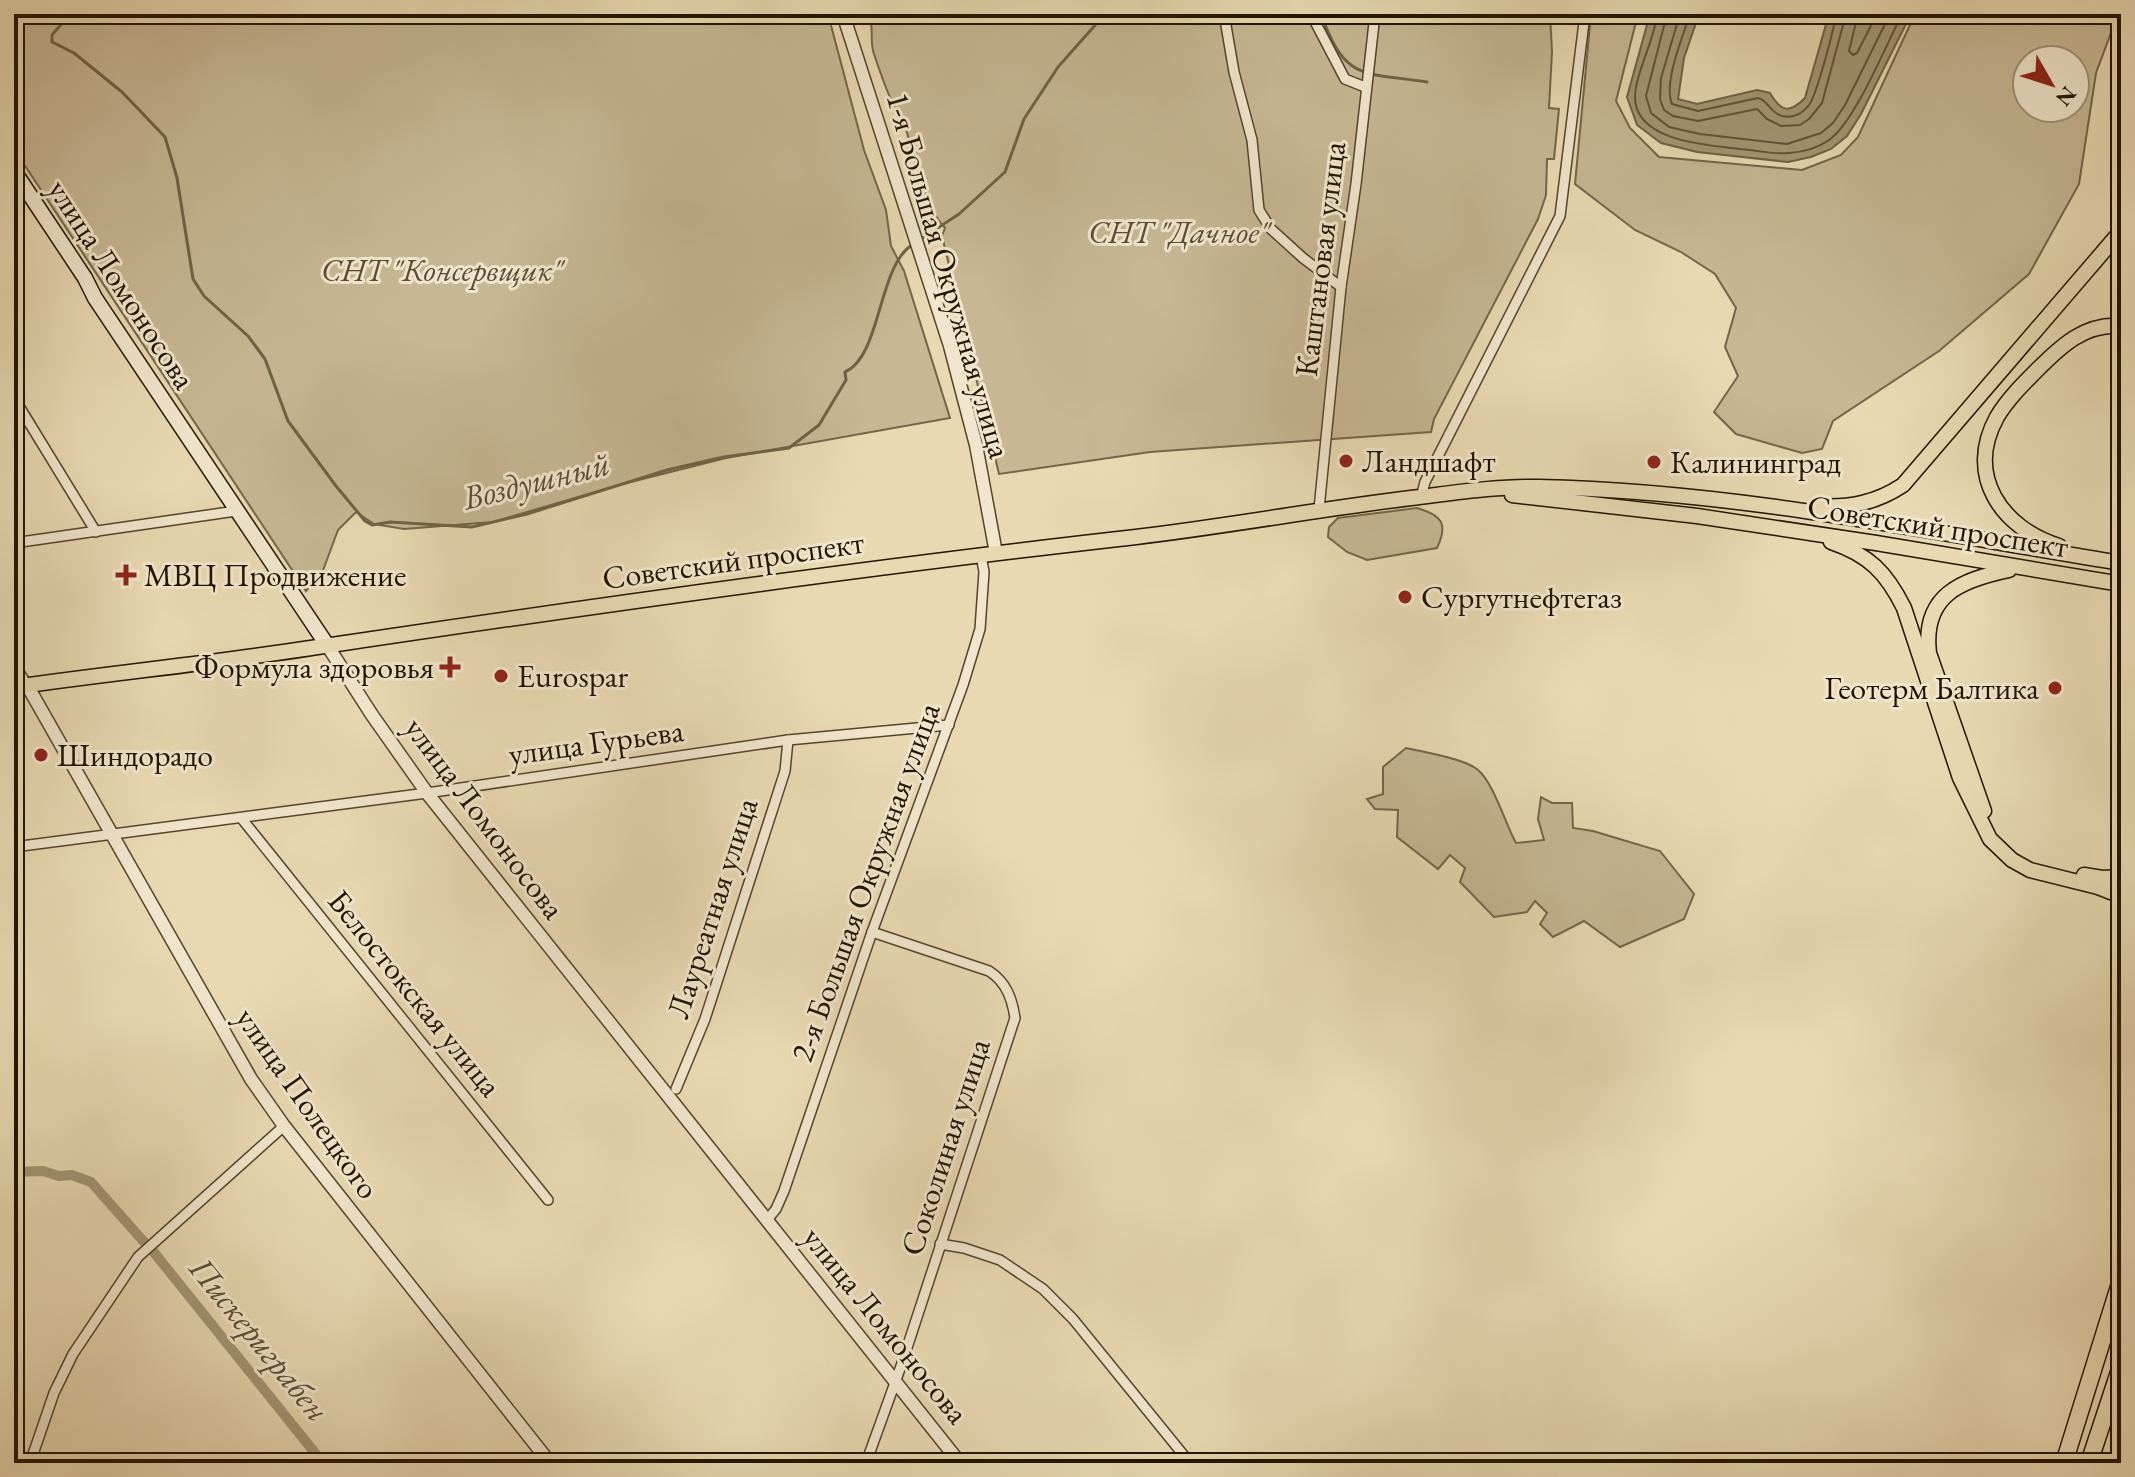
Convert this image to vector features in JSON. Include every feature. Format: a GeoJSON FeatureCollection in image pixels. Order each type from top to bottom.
{"type":"FeatureCollection","features":[{"type":"Feature","properties":{"kind":"highway"},"geometry":{"type":"LineString","coordinates":[[2064,1463],[2121,1280]]}},
{"type":"Feature","properties":{"kind":"highway"},"geometry":{"type":"LineString","coordinates":[[2089,1463],[2121,1366]]}},
{"type":"Feature","properties":{"kind":"main road","name":"улица Ломоносова"},"geometry":{"type":"LineString","coordinates":[[14,171],[327,645]]}},
{"type":"Feature","properties":{"kind":"main road"},"geometry":{"type":"LineString","coordinates":[[1749,503],[1838,507],[1876,500],[1903,485],[2121,231]]}},
{"type":"Feature","properties":{"kind":"main road"},"geometry":{"type":"LineString","coordinates":[[2121,326],[2108,325],[2081,333],[2057,350],[2028,379],[1997,418],[1988,443],[1985,471],[1990,491],[2000,508],[2030,533],[2045,542],[2121,563]]}},
{"type":"Feature","properties":{"kind":"main road","name":"Советский проспект"},"geometry":{"type":"LineString","coordinates":[[21,686],[988,554],[1159,534],[1319,509],[1533,487],[1615,490],[1749,503],[2121,563]]}},
{"type":"Feature","properties":{"kind":"main road","name":"Советский проспект"},"geometry":{"type":"LineString","coordinates":[[1459,493],[1495,493],[1697,516],[2121,584]]}},
{"type":"Feature","properties":{"kind":"main road"},"geometry":{"type":"LineString","coordinates":[[1802,532],[1864,556],[1880,569],[1892,585],[1904,608],[1960,778],[1990,839],[2012,860],[2030,870],[2121,896]]}},
{"type":"Feature","properties":{"kind":"main road"},"geometry":{"type":"LineString","coordinates":[[2017,568],[1977,577],[1945,596],[1930,622],[1927,638],[1929,653],[1981,805],[1996,834],[2018,853],[2045,865],[2102,878],[2121,877]]}},
{"type":"Feature","properties":{"kind":"street","name":"1-я Большая Окружная улица"},"geometry":{"type":"LineString","coordinates":[[843,14],[950,346],[976,445],[988,554]]}},
{"type":"Feature","properties":{"kind":"street"},"geometry":{"type":"LineString","coordinates":[[1224,14],[1234,72],[1252,140],[1259,210],[1271,229],[1341,287]]}},
{"type":"Feature","properties":{"kind":"street"},"geometry":{"type":"LineString","coordinates":[[1311,14],[1345,79],[1365,87]]}},
{"type":"Feature","properties":{"kind":"street","name":"Каштановая улица"},"geometry":{"type":"LineString","coordinates":[[1319,509],[1341,287],[1375,14]]}},
{"type":"Feature","properties":{"kind":"street"},"geometry":{"type":"LineString","coordinates":[[1421,497],[1425,482],[1560,216],[1585,14]]}},
{"type":"Feature","properties":{"kind":"street"},"geometry":{"type":"LineString","coordinates":[[14,398],[96,532]]}},
{"type":"Feature","properties":{"kind":"street"},"geometry":{"type":"LineString","coordinates":[[14,543],[236,511]]}},
{"type":"Feature","properties":{"kind":"street","name":"2-я Большая Окружная улица"},"geometry":{"type":"LineString","coordinates":[[767,1220],[784,1191],[872,932],[949,725],[980,629],[988,554]]}},
{"type":"Feature","properties":{"kind":"street","name":"улица Ломоносова"},"geometry":{"type":"LineString","coordinates":[[327,645],[427,793],[960,1463]]}},
{"type":"Feature","properties":{"kind":"street","name":"улица Полецкого"},"geometry":{"type":"LineString","coordinates":[[14,664],[21,686],[113,834],[251,1079],[284,1126],[550,1463]]}},
{"type":"Feature","properties":{"kind":"street","name":"улица Гурьева"},"geometry":{"type":"LineString","coordinates":[[14,847],[242,819],[788,740],[949,725]]}},
{"type":"Feature","properties":{"kind":"street","name":"Лауреатная улица"},"geometry":{"type":"LineString","coordinates":[[676,1089],[705,1019],[785,771],[788,740]]}},
{"type":"Feature","properties":{"kind":"street","name":"Белостокская улица"},"geometry":{"type":"LineString","coordinates":[[242,819],[548,1200]]}},
{"type":"Feature","properties":{"kind":"street","name":"Соколиная улица"},"geometry":{"type":"LineString","coordinates":[[866,1463],[1015,1018],[1013,1004],[999,977],[872,932]]}},
{"type":"Feature","properties":{"kind":"street"},"geometry":{"type":"LineString","coordinates":[[30,1463],[54,1393],[73,1354],[138,1257],[284,1126]]}},
{"type":"Feature","properties":{"kind":"street"},"geometry":{"type":"LineString","coordinates":[[940,1244],[1000,1260],[1043,1289],[1073,1319],[1190,1463]]}},
{"type":"Feature","properties":{"kind":"green space","name":"СНТ \"Консервщик\""},"geometry":{"type":"Polygon","coordinates":[[[14,14],[828,14],[864,150],[886,210],[891,246],[904,271],[950,418],[726,458],[493,522],[404,529],[374,524],[356,512],[338,530],[322,573],[306,591],[14,149],[14,14]]]}},
{"type":"Feature","properties":{"kind":"green space","name":"СНТ \"Дачное\""},"geometry":{"type":"Polygon","coordinates":[[[861,14],[1550,14],[1552,52],[1549,108],[1559,109],[1554,159],[1547,159],[1546,195],[1538,219],[1434,419],[1431,432],[1150,452],[999,474],[942,236],[945,228],[931,206],[900,112],[881,74],[873,50],[871,24],[863,20],[861,14]]]}},
{"type":"Feature","properties":{"kind":"green space"},"geometry":{"type":"Polygon","coordinates":[[[1591,14],[1638,14],[1616,101],[1630,128],[1659,157],[1802,170],[1841,155],[1858,137],[1915,14],[2118,14],[2096,73],[2091,106],[2091,44],[2011,44],[2011,124],[2088,124],[2079,184],[2029,274],[1939,351],[1833,421],[1822,449],[1802,453],[1736,434],[1714,412],[1738,376],[1725,347],[1736,308],[1715,274],[1681,252],[1635,230],[1575,184],[1591,14]]]}},
{"type":"Feature","properties":{"kind":"green space"},"geometry":{"type":"Polygon","coordinates":[[[1417,508],[1440,521],[1442,532],[1437,548],[1367,560],[1347,552],[1328,537],[1329,527],[1338,518],[1417,508]]]}},
{"type":"Feature","properties":{"kind":"green space"},"geometry":{"type":"Polygon","coordinates":[[[1406,748],[1454,759],[1478,770],[1494,794],[1516,843],[1544,840],[1538,819],[1541,797],[1552,803],[1572,803],[1573,828],[1660,851],[1694,894],[1684,919],[1620,947],[1584,921],[1553,937],[1540,924],[1547,913],[1535,901],[1527,912],[1494,917],[1460,882],[1465,868],[1450,855],[1438,869],[1397,837],[1398,810],[1375,809],[1367,799],[1383,794],[1383,767],[1406,748]]]}},
{"type":"Feature","properties":{"kind":"water"},"geometry":{"type":"Polygon","coordinates":[[[1650,14],[1699,14],[1684,58],[1678,99],[1697,104],[1757,90],[1770,93],[1786,109],[1805,98],[1829,14],[1911,14],[1847,136],[1831,149],[1788,162],[1697,152],[1661,143],[1637,125],[1627,97],[1650,14]]]}},
{"type":"Feature","properties":{"kind":"waterway","name":"Воздушный"},"geometry":{"type":"LineString","coordinates":[[70,14],[52,35],[52,42],[74,53],[122,92],[165,137],[177,178],[193,279],[204,296],[248,336],[265,359],[288,421],[336,486],[365,521],[372,525],[390,522],[472,527],[527,514],[667,470],[724,457],[789,448],[819,425],[846,380],[845,372],[857,363],[866,349],[892,272],[912,245]]}},
{"type":"Feature","properties":{"kind":"waterway","name":"Воздушный"},"geometry":{"type":"LineString","coordinates":[[918,241],[959,214],[1005,172],[1024,119],[1058,67],[1105,14]]}},
{"type":"Feature","properties":{"kind":"waterway","name":"Воздушный"},"geometry":{"type":"LineString","coordinates":[[1321,14],[1330,36],[1348,63],[1372,74],[1427,82]]}},
{"type":"Feature","properties":{"kind":"waterway","name":"Пискериграбен"},"geometry":{"type":"LineString","coordinates":[[14,1172],[43,1171],[59,1176],[72,1175],[91,1182],[145,1243]]}},
{"type":"Feature","properties":{"kind":"waterway","name":"Пискериграбен"},"geometry":{"type":"LineString","coordinates":[[152,1250],[323,1463]]}},
{"type":"Feature","properties":{"kind":"waterway","name":"Пискериграбен"},"geometry":{"type":"LineString","coordinates":[[2115,1463],[2121,1451]]}},
{"type":"Feature","properties":{"kind":"place","name":"Ландшафт"},"geometry":{"type":"Point","coordinates":[1346,461]}},
{"type":"Feature","properties":{"kind":"place","name":"Калининград"},"geometry":{"type":"Point","coordinates":[1654,462]}},
{"type":"Feature","properties":{"kind":"place","name":"МВЦ Продвижение"},"geometry":{"type":"Point","coordinates":[126,575]}},
{"type":"Feature","properties":{"kind":"place","name":"Сургутнефтегаз"},"geometry":{"type":"Point","coordinates":[1405,597]}},
{"type":"Feature","properties":{"kind":"place","name":"Формула здоровья"},"geometry":{"type":"Point","coordinates":[450,667]}},
{"type":"Feature","properties":{"kind":"place","name":"Eurospar"},"geometry":{"type":"Point","coordinates":[501,676]}},
{"type":"Feature","properties":{"kind":"place","name":"Геотерм Балтика"},"geometry":{"type":"Point","coordinates":[2055,688]}},
{"type":"Feature","properties":{"kind":"place","name":"Шиндорадо"},"geometry":{"type":"Point","coordinates":[41,755]}}]}
